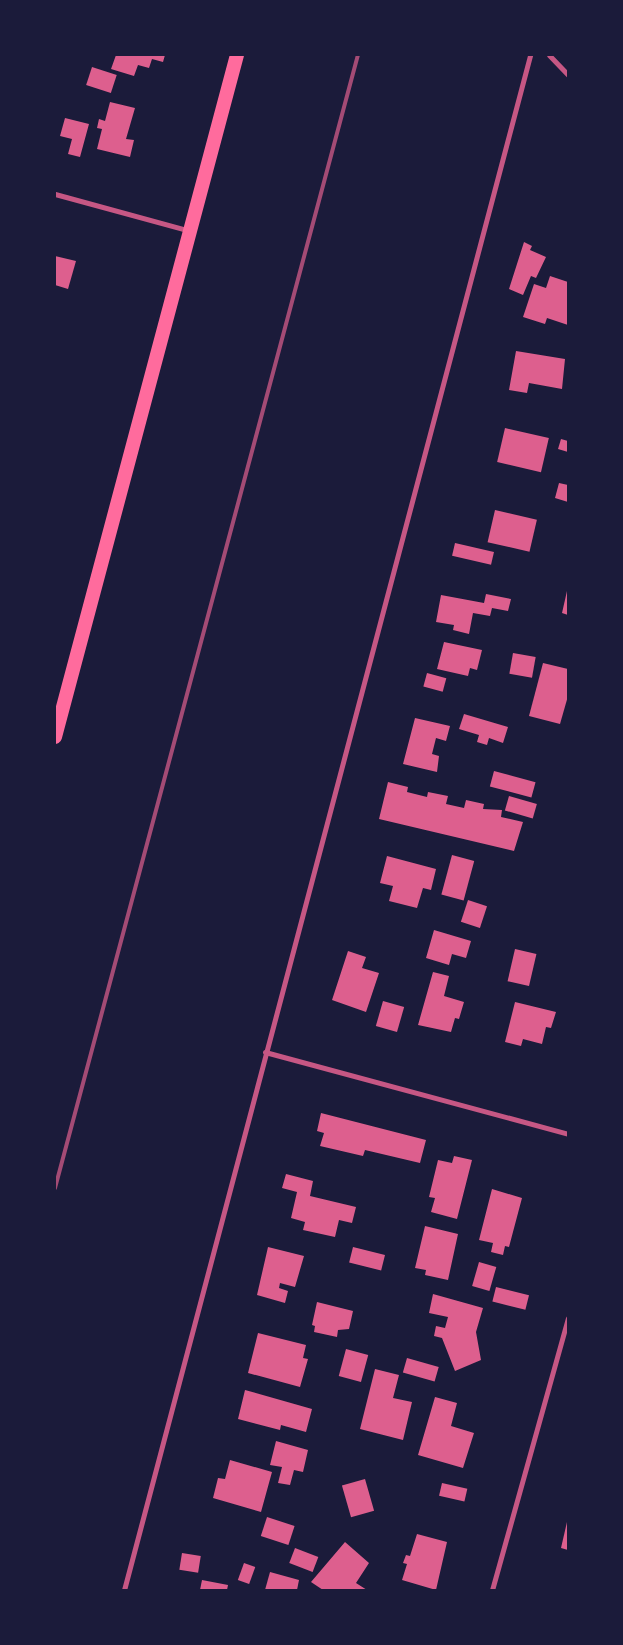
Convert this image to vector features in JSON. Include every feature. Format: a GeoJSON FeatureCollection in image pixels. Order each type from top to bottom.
{"type":"FeatureCollection","features":[{"type":"Feature","properties":{"kind":"highway"},"geometry":{"type":"LineString","coordinates":[[55,737],[237,55]]}},
{"type":"Feature","properties":{"kind":"street"},"geometry":{"type":"LineString","coordinates":[[124,1590],[530,55]]}},
{"type":"Feature","properties":{"kind":"street"},"geometry":{"type":"LineString","coordinates":[[549,55],[568,75]]}},
{"type":"Feature","properties":{"kind":"street"},"geometry":{"type":"LineString","coordinates":[[55,194],[190,231]]}},
{"type":"Feature","properties":{"kind":"street"},"geometry":{"type":"LineString","coordinates":[[265,1052],[568,1134]]}},
{"type":"Feature","properties":{"kind":"street"},"geometry":{"type":"LineString","coordinates":[[492,1590],[568,1318]]}},
{"type":"Feature","properties":{"kind":"building"},"geometry":{"type":"Polygon","coordinates":[[[116,55],[165,55],[163,62],[152,59],[149,68],[138,65],[134,76],[111,69],[116,55]]]}},
{"type":"Feature","properties":{"kind":"building"},"geometry":{"type":"Polygon","coordinates":[[[92,67],[117,75],[111,93],[86,85],[92,67]]]}},
{"type":"Feature","properties":{"kind":"building"},"geometry":{"type":"Polygon","coordinates":[[[110,102],[135,108],[126,139],[134,140],[130,157],[97,149],[102,129],[97,128],[99,119],[105,121],[110,102]]]}},
{"type":"Feature","properties":{"kind":"building"},"geometry":{"type":"Polygon","coordinates":[[[65,118],[89,124],[80,157],[68,154],[72,139],[60,136],[65,118]]]}},
{"type":"Feature","properties":{"kind":"building"},"geometry":{"type":"Polygon","coordinates":[[[524,242],[532,246],[530,250],[546,257],[536,278],[531,276],[523,295],[509,289],[524,242]]]}},
{"type":"Feature","properties":{"kind":"building"},"geometry":{"type":"Polygon","coordinates":[[[55,256],[76,261],[68,289],[55,285],[55,256]]]}},
{"type":"Feature","properties":{"kind":"building"},"geometry":{"type":"Polygon","coordinates":[[[550,276],[568,282],[568,325],[547,318],[545,324],[523,317],[534,284],[546,288],[550,276]]]}},
{"type":"Feature","properties":{"kind":"building"},"geometry":{"type":"Polygon","coordinates":[[[516,351],[565,359],[562,389],[529,383],[527,393],[509,390],[516,351]]]}},
{"type":"Feature","properties":{"kind":"building"},"geometry":{"type":"Polygon","coordinates":[[[505,428],[549,438],[541,472],[497,462],[505,428]]]}},
{"type":"Feature","properties":{"kind":"building"},"geometry":{"type":"Polygon","coordinates":[[[561,439],[568,441],[568,452],[558,449],[561,439]]]}},
{"type":"Feature","properties":{"kind":"building"},"geometry":{"type":"Polygon","coordinates":[[[559,483],[568,485],[568,502],[555,498],[559,483]]]}},
{"type":"Feature","properties":{"kind":"building"},"geometry":{"type":"Polygon","coordinates":[[[495,510],[537,520],[529,552],[488,542],[495,510]]]}},
{"type":"Feature","properties":{"kind":"building"},"geometry":{"type":"Polygon","coordinates":[[[455,543],[494,552],[491,565],[452,556],[455,543]]]}},
{"type":"Feature","properties":{"kind":"building"},"geometry":{"type":"Polygon","coordinates":[[[568,591],[568,615],[562,613],[568,591]]]}},
{"type":"Feature","properties":{"kind":"building"},"geometry":{"type":"Polygon","coordinates":[[[486,594],[511,599],[508,611],[492,608],[490,616],[473,613],[469,634],[453,630],[454,625],[436,622],[441,595],[484,603],[486,594]]]}},
{"type":"Feature","properties":{"kind":"building"},"geometry":{"type":"Polygon","coordinates":[[[444,642],[482,650],[477,670],[470,668],[468,676],[437,669],[444,642]]]}},
{"type":"Feature","properties":{"kind":"building"},"geometry":{"type":"Polygon","coordinates":[[[513,653],[536,657],[532,678],[509,674],[513,653]]]}},
{"type":"Feature","properties":{"kind":"building"},"geometry":{"type":"Polygon","coordinates":[[[543,663],[568,669],[568,696],[560,724],[529,716],[543,663]]]}},
{"type":"Feature","properties":{"kind":"building"},"geometry":{"type":"Polygon","coordinates":[[[427,673],[446,678],[443,692],[423,687],[427,673]]]}},
{"type":"Feature","properties":{"kind":"building"},"geometry":{"type":"Polygon","coordinates":[[[464,714],[508,727],[503,743],[489,738],[487,745],[477,742],[479,735],[459,729],[464,714]]]}},
{"type":"Feature","properties":{"kind":"building"},"geometry":{"type":"Polygon","coordinates":[[[415,718],[450,726],[446,741],[436,738],[432,754],[439,756],[437,772],[403,764],[415,718]]]}},
{"type":"Feature","properties":{"kind":"building"},"geometry":{"type":"Polygon","coordinates":[[[494,771],[536,782],[531,798],[490,786],[494,771]]]}},
{"type":"Feature","properties":{"kind":"building"},"geometry":{"type":"Polygon","coordinates":[[[388,782],[408,787],[407,792],[427,797],[428,792],[448,796],[446,804],[464,808],[466,800],[484,804],[483,809],[502,810],[501,817],[523,822],[514,851],[379,819],[388,782]]]}},
{"type":"Feature","properties":{"kind":"building"},"geometry":{"type":"Polygon","coordinates":[[[509,796],[537,804],[533,818],[505,810],[509,796]]]}},
{"type":"Feature","properties":{"kind":"building"},"geometry":{"type":"Polygon","coordinates":[[[452,855],[474,861],[464,901],[441,895],[452,855]]]}},
{"type":"Feature","properties":{"kind":"building"},"geometry":{"type":"Polygon","coordinates":[[[387,856],[436,869],[431,890],[423,888],[417,908],[389,901],[393,886],[380,883],[387,856]]]}},
{"type":"Feature","properties":{"kind":"building"},"geometry":{"type":"Polygon","coordinates":[[[468,900],[487,906],[480,928],[461,922],[468,900]]]}},
{"type":"Feature","properties":{"kind":"building"},"geometry":{"type":"Polygon","coordinates":[[[434,930],[471,941],[466,958],[452,954],[449,965],[426,958],[434,930]]]}},
{"type":"Feature","properties":{"kind":"building"},"geometry":{"type":"Polygon","coordinates":[[[515,949],[536,954],[529,986],[508,981],[515,949]]]}},
{"type":"Feature","properties":{"kind":"building"},"geometry":{"type":"Polygon","coordinates":[[[348,951],[366,957],[362,968],[379,973],[366,1012],[332,1000],[348,951]]]}},
{"type":"Feature","properties":{"kind":"building"},"geometry":{"type":"Polygon","coordinates":[[[433,972],[449,976],[444,996],[464,1002],[459,1019],[455,1018],[451,1032],[418,1025],[433,972]]]}},
{"type":"Feature","properties":{"kind":"building"},"geometry":{"type":"Polygon","coordinates":[[[383,1001],[404,1007],[397,1032],[376,1026],[383,1001]]]}},
{"type":"Feature","properties":{"kind":"building"},"geometry":{"type":"Polygon","coordinates":[[[515,1002],[556,1012],[551,1028],[546,1027],[542,1044],[523,1039],[521,1046],[505,1042],[515,1002]]]}},
{"type":"Feature","properties":{"kind":"building"},"geometry":{"type":"Polygon","coordinates":[[[321,1113],[426,1140],[420,1163],[365,1150],[363,1156],[320,1146],[324,1133],[317,1131],[321,1113]]]}},
{"type":"Feature","properties":{"kind":"building"},"geometry":{"type":"Polygon","coordinates":[[[454,1156],[472,1160],[457,1219],[431,1212],[435,1198],[429,1197],[438,1160],[452,1163],[454,1156]]]}},
{"type":"Feature","properties":{"kind":"building"},"geometry":{"type":"Polygon","coordinates":[[[286,1174],[313,1181],[310,1196],[356,1207],[352,1223],[339,1220],[335,1237],[303,1230],[305,1222],[291,1218],[297,1192],[282,1188],[286,1174]]]}},
{"type":"Feature","properties":{"kind":"building"},"geometry":{"type":"Polygon","coordinates":[[[492,1189],[522,1198],[509,1247],[505,1246],[503,1255],[491,1252],[493,1243],[479,1240],[492,1189]]]}},
{"type":"Feature","properties":{"kind":"building"},"geometry":{"type":"Polygon","coordinates":[[[425,1226],[458,1234],[448,1280],[425,1275],[426,1270],[415,1268],[425,1226]]]}},
{"type":"Feature","properties":{"kind":"building"},"geometry":{"type":"Polygon","coordinates":[[[268,1247],[304,1256],[295,1287],[280,1283],[279,1288],[288,1291],[285,1303],[257,1295],[268,1247]]]}},
{"type":"Feature","properties":{"kind":"building"},"geometry":{"type":"Polygon","coordinates":[[[353,1247],[385,1255],[381,1271],[349,1263],[353,1247]]]}},
{"type":"Feature","properties":{"kind":"building"},"geometry":{"type":"Polygon","coordinates":[[[479,1262],[496,1267],[489,1291],[472,1286],[479,1262]]]}},
{"type":"Feature","properties":{"kind":"building"},"geometry":{"type":"Polygon","coordinates":[[[496,1287],[529,1295],[525,1310],[492,1302],[496,1287]]]}},
{"type":"Feature","properties":{"kind":"building"},"geometry":{"type":"Polygon","coordinates":[[[433,1294],[483,1308],[476,1332],[481,1360],[455,1371],[442,1338],[434,1336],[436,1326],[445,1328],[448,1317],[429,1313],[433,1294]]]}},
{"type":"Feature","properties":{"kind":"building"},"geometry":{"type":"Polygon","coordinates":[[[317,1302],[353,1311],[349,1329],[338,1330],[337,1337],[314,1332],[315,1326],[312,1325],[317,1302]]]}},
{"type":"Feature","properties":{"kind":"building"},"geometry":{"type":"Polygon","coordinates":[[[258,1333],[306,1345],[303,1358],[308,1359],[300,1387],[248,1373],[258,1333]]]}},
{"type":"Feature","properties":{"kind":"building"},"geometry":{"type":"Polygon","coordinates":[[[346,1349],[368,1355],[361,1382],[339,1376],[346,1349]]]}},
{"type":"Feature","properties":{"kind":"building"},"geometry":{"type":"Polygon","coordinates":[[[407,1358],[439,1367],[435,1382],[403,1372],[407,1358]]]}},
{"type":"Feature","properties":{"kind":"building"},"geometry":{"type":"Polygon","coordinates":[[[375,1369],[399,1375],[393,1398],[412,1402],[403,1440],[360,1429],[375,1369]]]}},
{"type":"Feature","properties":{"kind":"building"},"geometry":{"type":"Polygon","coordinates":[[[245,1390],[312,1409],[306,1432],[281,1425],[280,1430],[238,1419],[245,1390]]]}},
{"type":"Feature","properties":{"kind":"building"},"geometry":{"type":"Polygon","coordinates":[[[435,1397],[457,1403],[451,1426],[474,1433],[463,1468],[418,1455],[435,1397]]]}},
{"type":"Feature","properties":{"kind":"building"},"geometry":{"type":"Polygon","coordinates":[[[276,1441],[308,1450],[303,1472],[294,1470],[290,1485],[278,1483],[282,1467],[270,1465],[276,1441]]]}},
{"type":"Feature","properties":{"kind":"building"},"geometry":{"type":"Polygon","coordinates":[[[230,1460],[272,1472],[261,1512],[213,1498],[218,1478],[225,1479],[230,1460]]]}},
{"type":"Feature","properties":{"kind":"building"},"geometry":{"type":"Polygon","coordinates":[[[365,1479],[374,1511],[351,1517],[342,1486],[365,1479]]]}},
{"type":"Feature","properties":{"kind":"building"},"geometry":{"type":"Polygon","coordinates":[[[442,1483],[467,1489],[464,1502],[439,1496],[442,1483]]]}},
{"type":"Feature","properties":{"kind":"building"},"geometry":{"type":"Polygon","coordinates":[[[267,1517],[295,1526],[288,1545],[261,1536],[267,1517]]]}},
{"type":"Feature","properties":{"kind":"building"},"geometry":{"type":"Polygon","coordinates":[[[568,1523],[568,1550],[561,1548],[568,1523]]]}},
{"type":"Feature","properties":{"kind":"building"},"geometry":{"type":"Polygon","coordinates":[[[417,1534],[447,1542],[436,1590],[402,1580],[407,1564],[403,1563],[406,1555],[410,1556],[417,1534]]]}},
{"type":"Feature","properties":{"kind":"building"},"geometry":{"type":"Polygon","coordinates":[[[345,1542],[369,1563],[356,1583],[367,1590],[323,1590],[311,1582],[345,1542]]]}},
{"type":"Feature","properties":{"kind":"building"},"geometry":{"type":"Polygon","coordinates":[[[295,1548],[318,1557],[313,1572],[289,1563],[295,1548]]]}},
{"type":"Feature","properties":{"kind":"building"},"geometry":{"type":"Polygon","coordinates":[[[182,1553],[201,1556],[198,1573],[179,1570],[182,1553]]]}},
{"type":"Feature","properties":{"kind":"building"},"geometry":{"type":"Polygon","coordinates":[[[244,1563],[255,1567],[249,1584],[238,1580],[244,1563]]]}},
{"type":"Feature","properties":{"kind":"building"},"geometry":{"type":"Polygon","coordinates":[[[270,1572],[299,1580],[297,1590],[265,1590],[270,1572]]]}},
{"type":"Feature","properties":{"kind":"building"},"geometry":{"type":"Polygon","coordinates":[[[202,1580],[228,1585],[227,1590],[200,1590],[202,1580]]]}},
{"type":"Feature","properties":{"kind":"railway"},"geometry":{"type":"LineString","coordinates":[[55,1188],[358,55]]}}]}
